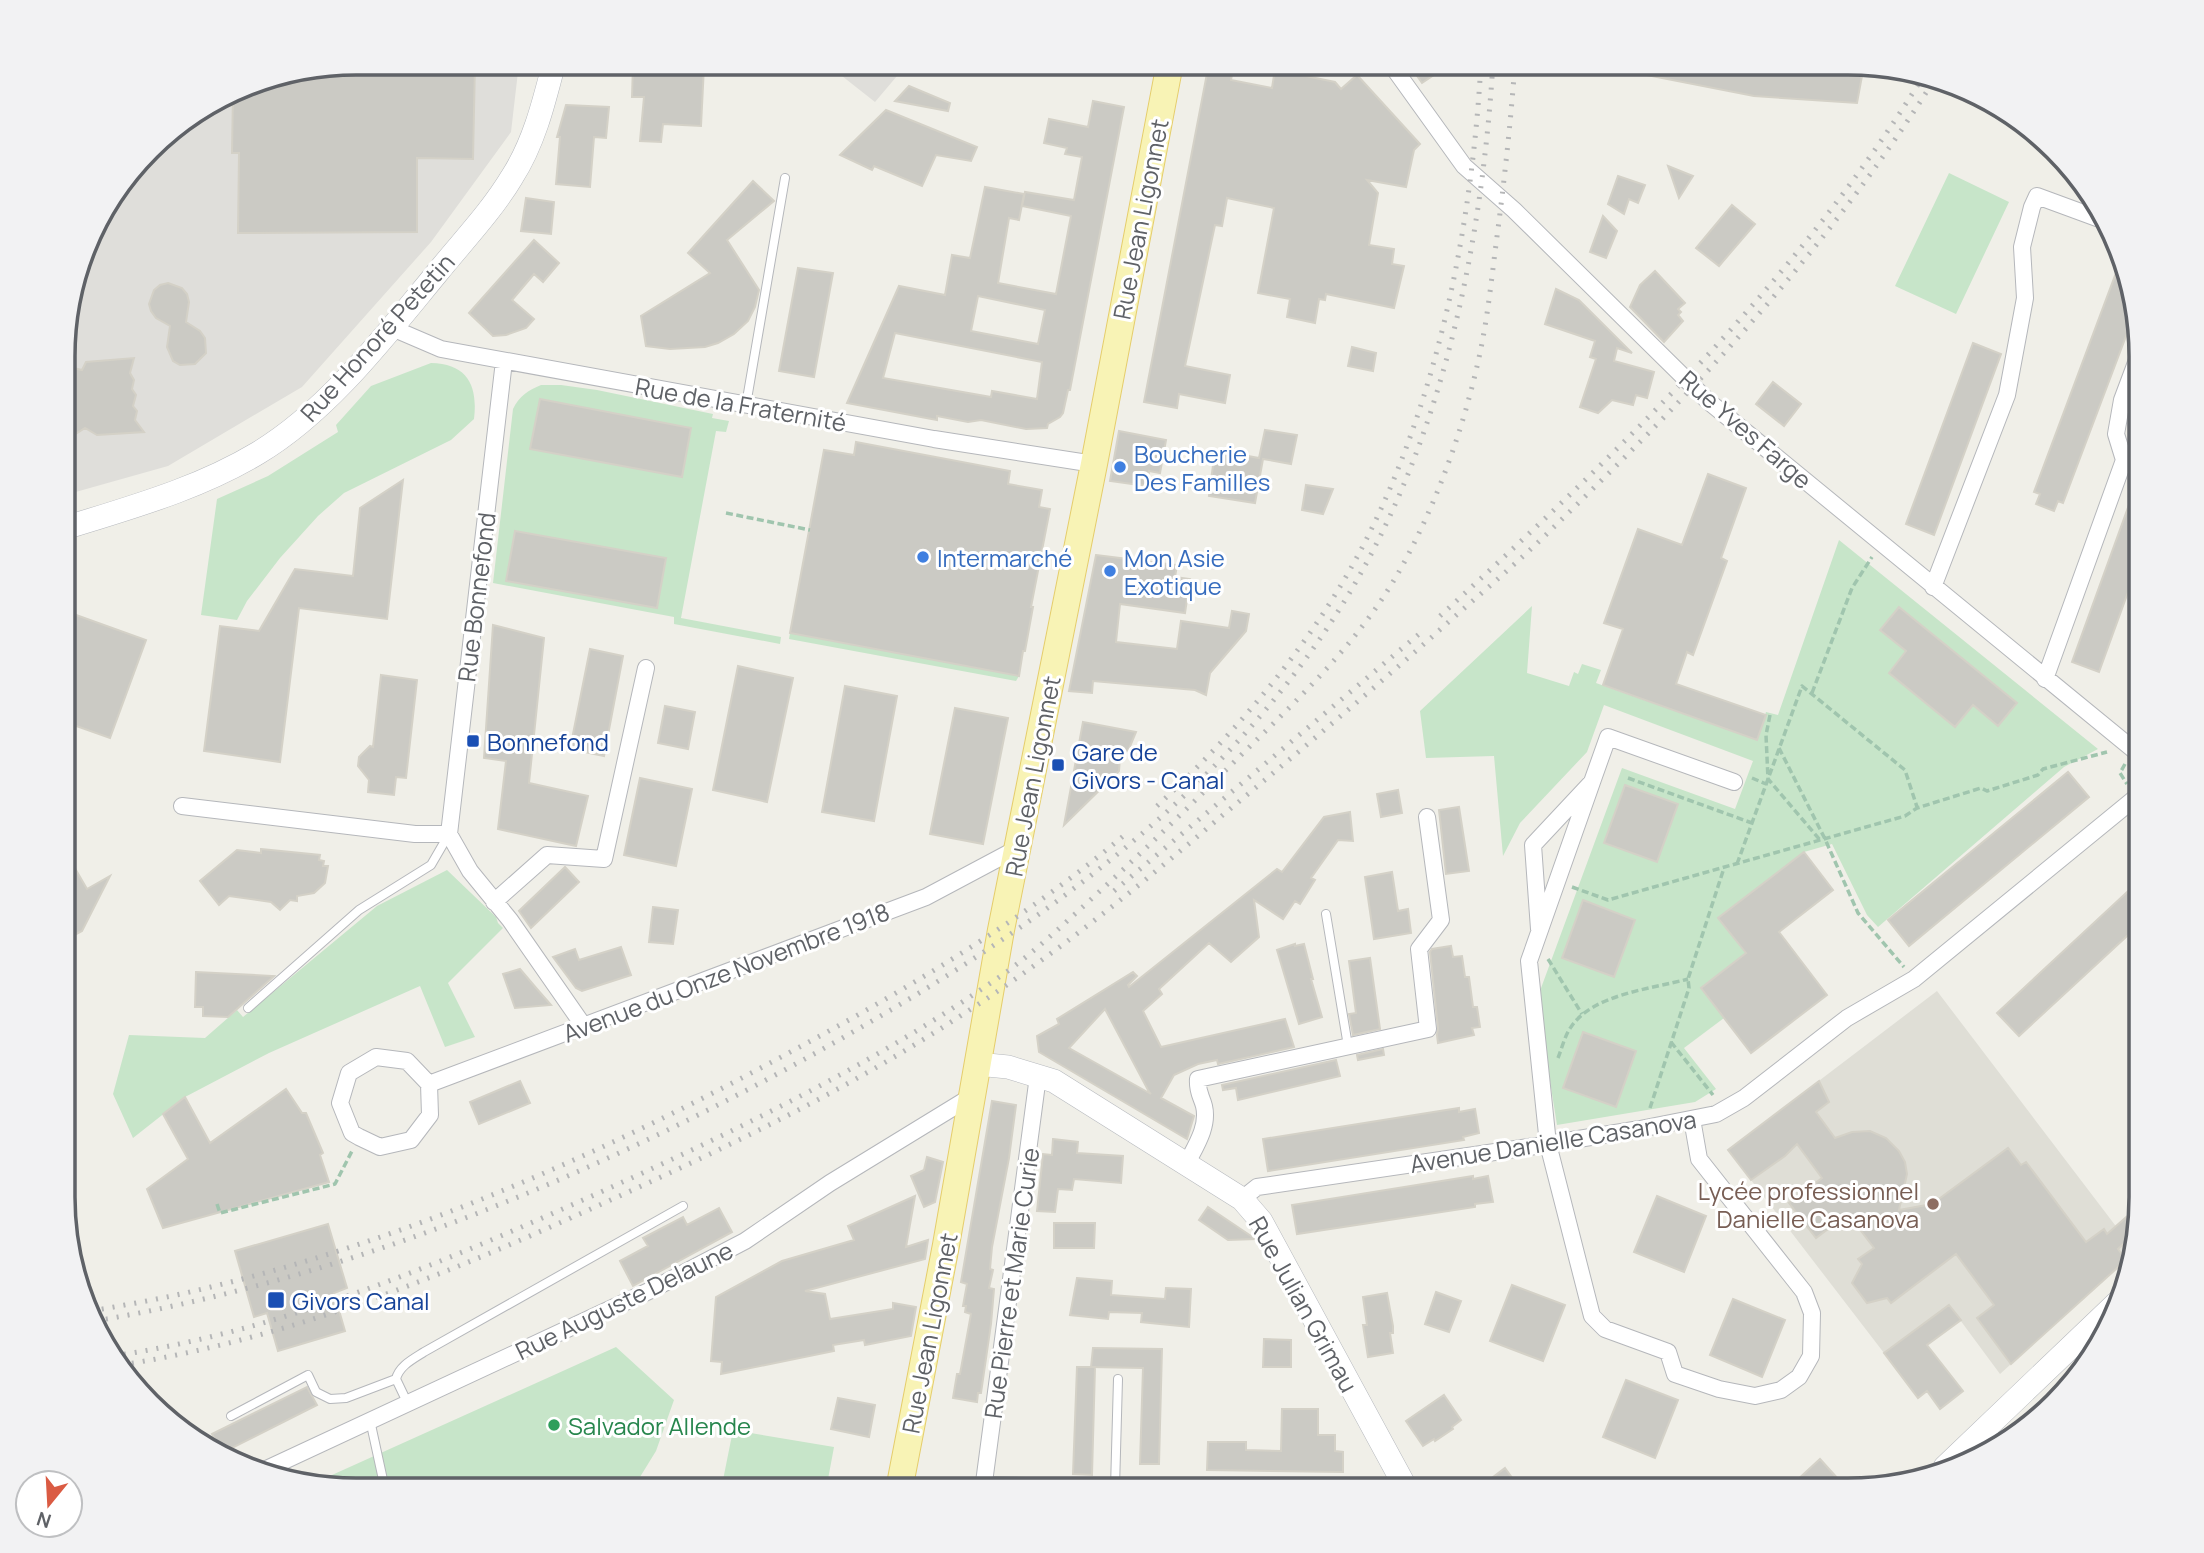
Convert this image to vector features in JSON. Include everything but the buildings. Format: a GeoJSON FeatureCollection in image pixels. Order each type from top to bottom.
{"type":"FeatureCollection","features":[{"type":"Feature","properties":{"kind":"main road","name":"Rue Jean Ligonnet"},"geometry":{"type":"LineString","coordinates":[[902,1478],[1001,930],[1168,75]]}},
{"type":"Feature","properties":{"kind":"street","name":"Rue Honoré Petetin"},"geometry":{"type":"LineString","coordinates":[[75,525],[190,488],[258,453],[312,414],[392,328],[482,219],[513,176],[540,119],[551,75]]}},
{"type":"Feature","properties":{"kind":"street","name":"Rue Yves Farge"},"geometry":{"type":"LineString","coordinates":[[1399,75],[1464,166],[1514,210],[1708,401],[2129,746]]}},
{"type":"Feature","properties":{"kind":"street"},"geometry":{"type":"LineString","coordinates":[[1933,587],[2007,395],[2025,298],[2022,247],[2032,207],[2037,196],[2091,216]]}},
{"type":"Feature","properties":{"kind":"street","name":"Rue de la Fraternité"},"geometry":{"type":"LineString","coordinates":[[392,328],[441,349],[934,439],[1094,464]]}},
{"type":"Feature","properties":{"kind":"street","name":"Rue Bonnefond"},"geometry":{"type":"LineString","coordinates":[[449,834],[504,361]]}},
{"type":"Feature","properties":{"kind":"street"},"geometry":{"type":"LineString","coordinates":[[2045,679],[2124,460],[2116,434],[2122,400],[2129,381]]}},
{"type":"Feature","properties":{"kind":"street"},"geometry":{"type":"LineString","coordinates":[[2124,460],[2129,462]]}},
{"type":"Feature","properties":{"kind":"street"},"geometry":{"type":"LineString","coordinates":[[494,901],[547,855],[604,859],[646,668]]}},
{"type":"Feature","properties":{"kind":"street"},"geometry":{"type":"LineString","coordinates":[[1692,1119],[1699,1159],[1804,1292],[1812,1313],[1811,1356],[1799,1377],[1780,1390],[1755,1396],[1719,1389],[1675,1374],[1668,1352],[1605,1329],[1592,1316],[1548,1144],[1529,961],[1608,737],[1734,782]]}},
{"type":"Feature","properties":{"kind":"street"},"geometry":{"type":"LineString","coordinates":[[1538,934],[1533,845],[1592,782]]}},
{"type":"Feature","properties":{"kind":"street","name":"Avenue Danielle Casanova"},"geometry":{"type":"LineString","coordinates":[[1242,1199],[1257,1187],[1548,1144],[1716,1114],[1744,1098],[1847,1018],[1914,979],[2129,803]]}},
{"type":"Feature","properties":{"kind":"street"},"geometry":{"type":"LineString","coordinates":[[181,806],[415,834],[449,834],[470,871],[510,920],[583,1025]]}},
{"type":"Feature","properties":{"kind":"street"},"geometry":{"type":"LineString","coordinates":[[1186,1165],[1202,1134],[1206,1119],[1203,1103],[1197,1092],[1198,1079],[1428,1029],[1419,949],[1441,920],[1427,817]]}},
{"type":"Feature","properties":{"kind":"street","name":"Avenue du Onze Novembre 1918"},"geometry":{"type":"LineString","coordinates":[[429,1084],[926,897],[1018,848]]}},
{"type":"Feature","properties":{"kind":"street"},"geometry":{"type":"LineString","coordinates":[[376,1056],[407,1060],[429,1084],[430,1115],[411,1140],[380,1147],[352,1133],[340,1103],[349,1073],[376,1056]]}},
{"type":"Feature","properties":{"kind":"street","name":"Rue Julian Grimau"},"geometry":{"type":"LineString","coordinates":[[977,1064],[1008,1067],[1054,1081],[1242,1199],[1261,1221],[1400,1478]]}},
{"type":"Feature","properties":{"kind":"street","name":"Rue Pierre et Marie Curie"},"geometry":{"type":"LineString","coordinates":[[984,1478],[1038,1076]]}},
{"type":"Feature","properties":{"kind":"street","name":"Rue Auguste Delaune"},"geometry":{"type":"LineString","coordinates":[[274,1465],[650,1290],[745,1241],[830,1183],[972,1096]]}},
{"type":"Feature","properties":{"kind":"street"},"geometry":{"type":"LineString","coordinates":[[1971,1449],[1991,1436],[2095,1330]]}},
{"type":"Feature","properties":{"kind":"lane"},"geometry":{"type":"LineString","coordinates":[[746,405],[785,178]]}},
{"type":"Feature","properties":{"kind":"lane"},"geometry":{"type":"LineString","coordinates":[[248,1008],[359,910],[431,865],[449,834]]}},
{"type":"Feature","properties":{"kind":"lane"},"geometry":{"type":"LineString","coordinates":[[1326,914],[1348,1046]]}},
{"type":"Feature","properties":{"kind":"lane"},"geometry":{"type":"LineString","coordinates":[[407,1402],[396,1380],[397,1373],[403,1366],[683,1206]]}},
{"type":"Feature","properties":{"kind":"lane"},"geometry":{"type":"LineString","coordinates":[[231,1416],[308,1376],[316,1392],[330,1399],[346,1398],[396,1380]]}},
{"type":"Feature","properties":{"kind":"lane"},"geometry":{"type":"LineString","coordinates":[[1115,1478],[1118,1378]]}},
{"type":"Feature","properties":{"kind":"lane"},"geometry":{"type":"LineString","coordinates":[[370,1420],[383,1478]]}},
{"type":"Feature","properties":{"kind":"path"},"geometry":{"type":"LineString","coordinates":[[726,513],[810,530]]}},
{"type":"Feature","properties":{"kind":"path"},"geometry":{"type":"LineString","coordinates":[[1812,694],[1852,588],[1880,543]]}},
{"type":"Feature","properties":{"kind":"path"},"geometry":{"type":"LineString","coordinates":[[1737,864],[1802,686],[1905,770],[1917,808]]}},
{"type":"Feature","properties":{"kind":"path"},"geometry":{"type":"LineString","coordinates":[[1770,715],[1766,735],[1768,779],[1823,840]]}},
{"type":"Feature","properties":{"kind":"path"},"geometry":{"type":"LineString","coordinates":[[1779,748],[1858,913],[1914,979]]}},
{"type":"Feature","properties":{"kind":"path"},"geometry":{"type":"LineString","coordinates":[[1556,882],[1608,900],[1905,816],[1917,808],[1982,788],[1987,791],[2038,775],[2043,769],[2110,751]]}},
{"type":"Feature","properties":{"kind":"path"},"geometry":{"type":"LineString","coordinates":[[2118,758],[2125,765]]}},
{"type":"Feature","properties":{"kind":"path"},"geometry":{"type":"LineString","coordinates":[[2129,761],[2120,773],[2129,784]]}},
{"type":"Feature","properties":{"kind":"path"},"geometry":{"type":"LineString","coordinates":[[1628,778],[1752,823]]}},
{"type":"Feature","properties":{"kind":"path"},"geometry":{"type":"LineString","coordinates":[[1652,1127],[1649,1111],[1724,867]]}},
{"type":"Feature","properties":{"kind":"path"},"geometry":{"type":"LineString","coordinates":[[1538,934],[1582,1014]]}},
{"type":"Feature","properties":{"kind":"path"},"geometry":{"type":"LineString","coordinates":[[1556,1062],[1570,1028],[1582,1014],[1602,1002],[1688,979]]}},
{"type":"Feature","properties":{"kind":"path"},"geometry":{"type":"LineString","coordinates":[[1671,1042],[1724,1109]]}},
{"type":"Feature","properties":{"kind":"path"},"geometry":{"type":"LineString","coordinates":[[217,1204],[220,1213],[335,1184],[359,1137]]}},
{"type":"Feature","properties":{"kind":"shaded area"},"geometry":{"type":"Polygon","coordinates":[[[356,75],[518,75],[511,132],[431,242],[302,387],[168,466],[75,492],[75,356],[85,283],[97,248],[113,216],[133,185],[157,157],[185,133],[215,113],[248,97],[283,85],[356,75]]]}},
{"type":"Feature","properties":{"kind":"shaded area"},"geometry":{"type":"Polygon","coordinates":[[[829,75],[898,75],[875,102],[842,76],[829,75]]]}},
{"type":"Feature","properties":{"kind":"shaded area"},"geometry":{"type":"Polygon","coordinates":[[[1751,75],[1862,76],[1857,103],[1750,96],[1751,75]]]}},
{"type":"Feature","properties":{"kind":"shaded area","name":"Lycée professionnel Danielle Casanova"},"geometry":{"type":"Polygon","coordinates":[[[1937,991],[2125,1238],[2120,1265],[2000,1374],[1949,1305],[1884,1353],[1728,1150],[1937,991]]]}},
{"type":"Feature","properties":{"kind":"green space"},"geometry":{"type":"Polygon","coordinates":[[[1949,173],[2009,202],[1956,314],[1895,286],[1949,173]]]}},
{"type":"Feature","properties":{"kind":"green space"},"geometry":{"type":"Polygon","coordinates":[[[431,363],[454,368],[468,379],[474,396],[474,419],[451,440],[344,493],[318,516],[280,558],[247,601],[237,620],[201,615],[217,499],[268,476],[338,432],[336,425],[371,386],[431,363]]]}},
{"type":"Feature","properties":{"kind":"green space"},"geometry":{"type":"Polygon","coordinates":[[[541,385],[597,390],[713,414],[712,418],[729,421],[726,432],[716,431],[681,618],[781,637],[780,644],[674,624],[674,617],[493,583],[513,409],[525,394],[541,385]]]}},
{"type":"Feature","properties":{"kind":"green space"},"geometry":{"type":"Polygon","coordinates":[[[1839,540],[2098,749],[2064,767],[1878,927],[1867,915],[1832,844],[1804,852],[1719,918],[1746,953],[1701,988],[1724,1018],[1684,1048],[1716,1089],[1695,1102],[1557,1125],[1537,999],[1622,768],[1735,809],[1753,761],[1604,705],[1587,752],[1520,823],[1503,856],[1494,756],[1426,758],[1420,711],[1532,606],[1527,673],[1569,686],[1574,672],[1578,674],[1582,664],[1601,670],[1596,683],[1757,740],[1766,712],[1778,715],[1839,540]]]}},
{"type":"Feature","properties":{"kind":"green space"},"geometry":{"type":"Polygon","coordinates":[[[790,633],[1019,676],[1016,681],[789,639],[790,633]]]}},
{"type":"Feature","properties":{"kind":"green space"},"geometry":{"type":"Polygon","coordinates":[[[447,870],[496,917],[503,928],[448,983],[475,1037],[445,1047],[420,986],[269,1053],[185,1097],[133,1138],[113,1094],[129,1035],[205,1038],[237,1010],[243,1017],[377,906],[447,870]]]}},
{"type":"Feature","properties":{"kind":"green space","name":"Salvador Allende"},"geometry":{"type":"Polygon","coordinates":[[[616,1347],[674,1400],[656,1451],[639,1478],[329,1476],[616,1347]]]}},
{"type":"Feature","properties":{"kind":"green space"},"geometry":{"type":"Polygon","coordinates":[[[733,1430],[834,1447],[828,1478],[723,1478],[733,1430]]]}},
{"type":"Feature","properties":{"kind":"railway"},"geometry":{"type":"LineString","coordinates":[[1157,806],[1246,715],[1299,648],[1346,577],[1392,485],[1414,427],[1448,308],[1470,185],[1480,75]]}},
{"type":"Feature","properties":{"kind":"railway"},"geometry":{"type":"LineString","coordinates":[[103,1319],[188,1303],[280,1280],[370,1252],[548,1185],[634,1146],[803,1060],[880,1017],[955,970],[1029,921],[1100,868],[1167,811],[1230,750],[1288,683],[1339,610],[1374,548],[1404,483],[1429,416],[1450,347],[1466,277],[1478,206],[1492,75]]}},
{"type":"Feature","properties":{"kind":"railway"},"geometry":{"type":"LineString","coordinates":[[124,1354],[237,1330],[359,1292],[478,1246],[700,1146],[805,1094],[907,1037],[956,1006],[1023,959],[1096,895],[1195,801],[1329,666],[1371,614],[1407,557],[1449,462],[1478,362],[1501,208],[1514,75]]}},
{"type":"Feature","properties":{"kind":"railway"},"geometry":{"type":"LineString","coordinates":[[1440,616],[1573,492],[1701,362],[1820,224],[1874,151],[1918,84]]}},
{"type":"Feature","properties":{"kind":"railway"},"geometry":{"type":"LineString","coordinates":[[130,1363],[236,1341],[348,1308],[512,1244],[670,1173],[823,1097],[923,1040],[1037,964],[1163,865],[1355,704],[1523,557],[1609,473],[1699,381],[1784,285],[1863,184],[1929,87]]}},
{"type":"Feature","properties":{"kind":"railway"},"geometry":{"type":"LineString","coordinates":[[1114,891],[1419,634]]}},
{"type":"Feature","properties":{"kind":"railway"},"geometry":{"type":"LineString","coordinates":[[99,1310],[194,1291],[273,1271],[350,1247],[502,1191],[577,1159],[723,1088],[924,976],[1009,922],[1128,832]]}},
{"type":"Feature","properties":{"kind":"place","name":"Boucherie Des Familles"},"geometry":{"type":"Point","coordinates":[1120,467]}},
{"type":"Feature","properties":{"kind":"place","name":"Intermarché"},"geometry":{"type":"Point","coordinates":[923,557]}},
{"type":"Feature","properties":{"kind":"place","name":"Mon Asie Exotique"},"geometry":{"type":"Point","coordinates":[1110,571]}},
{"type":"Feature","properties":{"kind":"place","name":"Bonnefond"},"geometry":{"type":"Point","coordinates":[473,741]}},
{"type":"Feature","properties":{"kind":"place","name":"Gare de Givors - Canal"},"geometry":{"type":"Point","coordinates":[1058,765]}},
{"type":"Feature","properties":{"kind":"place","name":"Lycée professionnel Danielle Casanova"},"geometry":{"type":"Point","coordinates":[1933,1204]}},
{"type":"Feature","properties":{"kind":"place","name":"Givors Canal"},"geometry":{"type":"Point","coordinates":[276,1300]}},
{"type":"Feature","properties":{"kind":"place","name":"Salvador Allende"},"geometry":{"type":"Point","coordinates":[554,1425]}}]}
